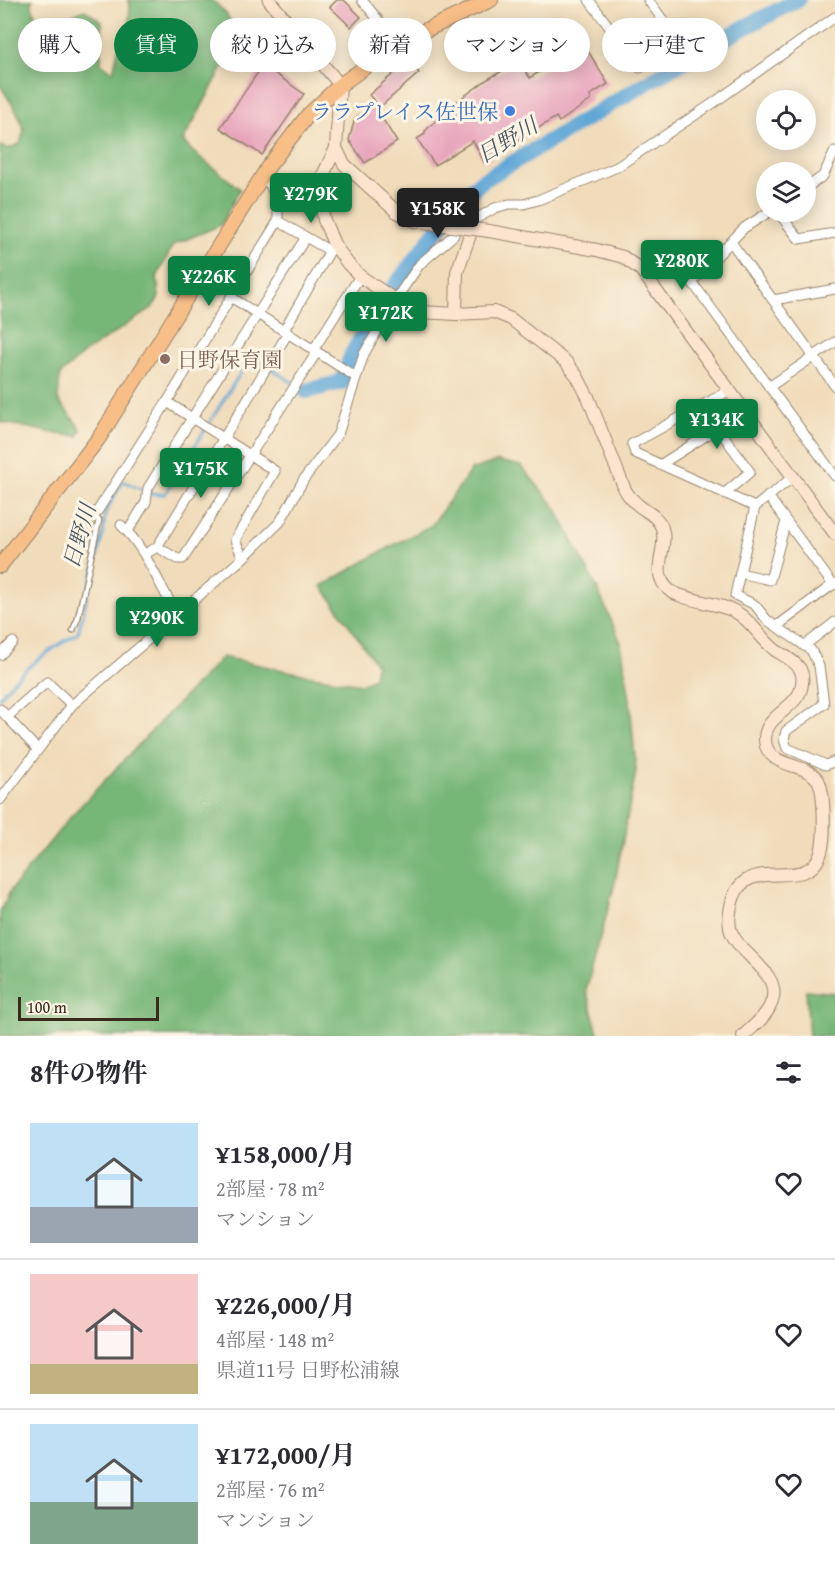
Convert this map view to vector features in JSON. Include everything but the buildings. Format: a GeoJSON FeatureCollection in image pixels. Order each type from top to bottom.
{"type":"FeatureCollection","features":[{"type":"Feature","properties":{"kind":"main road"},"geometry":{"type":"LineString","coordinates":[[432,28],[491,0]]}},
{"type":"Feature","properties":{"kind":"main road"},"geometry":{"type":"LineString","coordinates":[[0,566],[99,438],[262,176],[308,115],[340,85],[359,72]]}},
{"type":"Feature","properties":{"kind":"street"},"geometry":{"type":"LineString","coordinates":[[145,554],[157,547],[286,332],[332,247],[321,202],[323,176],[336,148],[340,85],[269,0]]}},
{"type":"Feature","properties":{"kind":"street"},"geometry":{"type":"LineString","coordinates":[[362,0],[377,18]]}},
{"type":"Feature","properties":{"kind":"street"},"geometry":{"type":"LineString","coordinates":[[589,0],[602,18]]}},
{"type":"Feature","properties":{"kind":"street"},"geometry":{"type":"LineString","coordinates":[[648,0],[662,18]]}},
{"type":"Feature","properties":{"kind":"street"},"geometry":{"type":"LineString","coordinates":[[456,314],[457,272],[473,224],[495,208],[538,201],[617,167],[712,104],[835,17]]}},
{"type":"Feature","properties":{"kind":"street"},"geometry":{"type":"LineString","coordinates":[[336,148],[344,164],[397,212],[414,221],[473,224],[489,231],[597,250],[623,257],[641,270],[835,534]]}},
{"type":"Feature","properties":{"kind":"street"},"geometry":{"type":"LineString","coordinates":[[816,181],[823,176],[835,151]]}},
{"type":"Feature","properties":{"kind":"street"},"geometry":{"type":"LineString","coordinates":[[96,519],[278,221],[279,201],[262,176]]}},
{"type":"Feature","properties":{"kind":"street"},"geometry":{"type":"LineString","coordinates":[[756,220],[744,228],[692,282],[835,476]]}},
{"type":"Feature","properties":{"kind":"street"},"geometry":{"type":"LineString","coordinates":[[278,221],[306,237],[332,247],[360,276],[395,300],[420,312],[456,314],[494,312],[511,319],[566,362],[577,376],[588,397],[625,490],[634,502],[658,520],[663,531],[659,561],[660,577],[667,589],[676,595],[734,610],[772,648],[800,670],[803,679],[802,689],[790,706],[773,718],[766,736],[766,746],[778,759],[810,773],[818,780],[823,805],[829,819],[821,852],[818,860],[811,867],[791,874],[754,876],[746,879],[739,886],[732,900],[729,921],[732,936],[764,970],[773,990],[773,999],[765,1015],[743,1036]]}},
{"type":"Feature","properties":{"kind":"street"},"geometry":{"type":"LineString","coordinates":[[786,222],[799,239],[835,233]]}},
{"type":"Feature","properties":{"kind":"street"},"geometry":{"type":"LineString","coordinates":[[0,800],[72,705],[243,558],[280,522],[304,479],[338,434],[364,354],[395,300],[420,264],[454,235]]}},
{"type":"Feature","properties":{"kind":"street"},"geometry":{"type":"LineString","coordinates":[[177,614],[145,554],[124,528],[146,501],[148,488],[306,237]]}},
{"type":"Feature","properties":{"kind":"street"},"geometry":{"type":"LineString","coordinates":[[731,242],[835,386]]}},
{"type":"Feature","properties":{"kind":"street"},"geometry":{"type":"LineString","coordinates":[[157,547],[178,559],[183,559],[251,455],[360,276]]}},
{"type":"Feature","properties":{"kind":"street"},"geometry":{"type":"LineString","coordinates":[[773,300],[835,289]]}},
{"type":"Feature","properties":{"kind":"street"},"geometry":{"type":"LineString","coordinates":[[231,297],[356,377]]}},
{"type":"Feature","properties":{"kind":"street"},"geometry":{"type":"LineString","coordinates":[[769,387],[835,342]]}},
{"type":"Feature","properties":{"kind":"street"},"geometry":{"type":"LineString","coordinates":[[730,390],[632,444],[635,453],[755,507]]}},
{"type":"Feature","properties":{"kind":"street"},"geometry":{"type":"LineString","coordinates":[[167,402],[275,471],[235,540],[243,558]]}},
{"type":"Feature","properties":{"kind":"street"},"geometry":{"type":"LineString","coordinates":[[702,406],[750,472],[725,493]]}},
{"type":"Feature","properties":{"kind":"street"},"geometry":{"type":"LineString","coordinates":[[660,465],[718,428]]}},
{"type":"Feature","properties":{"kind":"street"},"geometry":{"type":"LineString","coordinates":[[794,477],[755,507],[735,595],[755,605],[767,620],[811,650],[819,666],[824,704]]}},
{"type":"Feature","properties":{"kind":"street"},"geometry":{"type":"LineString","coordinates":[[768,496],[834,584],[777,626]]}},
{"type":"Feature","properties":{"kind":"street"},"geometry":{"type":"LineString","coordinates":[[740,573],[770,580],[786,521]]}},
{"type":"Feature","properties":{"kind":"street"},"geometry":{"type":"LineString","coordinates":[[804,646],[834,626]]}},
{"type":"Feature","properties":{"kind":"street"},"geometry":{"type":"LineString","coordinates":[[0,655],[13,642]]}},
{"type":"Feature","properties":{"kind":"street"},"geometry":{"type":"LineString","coordinates":[[7,717],[47,682],[72,705]]}},
{"type":"Feature","properties":{"kind":"street"},"geometry":{"type":"LineString","coordinates":[[835,700],[824,704],[793,725],[786,731],[784,739],[787,748],[826,765],[835,761]]}},
{"type":"Feature","properties":{"kind":"street"},"geometry":{"type":"LineString","coordinates":[[0,709],[37,749]]}},
{"type":"Feature","properties":{"kind":"lane"},"geometry":{"type":"LineString","coordinates":[[73,630],[78,618],[96,519]]}},
{"type":"Feature","properties":{"kind":"green space"},"geometry":{"type":"Polygon","coordinates":[[[0,0],[33,0],[31,2],[36,18],[18,18],[18,72],[102,72],[102,64],[113,72],[114,68],[114,72],[198,72],[198,18],[129,18],[128,0],[212,0],[229,18],[210,18],[210,72],[220,72],[183,141],[192,151],[240,189],[221,225],[173,245],[157,277],[159,297],[152,308],[83,354],[60,375],[58,400],[81,429],[78,436],[0,422],[0,146],[8,149],[20,144],[24,130],[18,114],[0,85],[0,0]]]}},
{"type":"Feature","properties":{"kind":"green space"},"geometry":{"type":"Polygon","coordinates":[[[85,10],[96,18],[65,18],[85,10]]]}},
{"type":"Feature","properties":{"kind":"green space"},"geometry":{"type":"Polygon","coordinates":[[[498,461],[521,466],[556,508],[597,588],[621,643],[630,700],[636,771],[614,887],[586,990],[599,1036],[0,1036],[0,912],[11,890],[72,815],[222,657],[361,684],[374,678],[376,664],[322,586],[432,525],[471,470],[498,461]]]}},
{"type":"Feature","properties":{"kind":"green space"},"geometry":{"type":"Polygon","coordinates":[[[806,990],[835,993],[835,1036],[809,1036],[806,990]]]}},
{"type":"Feature","properties":{"kind":"waterway","name":"日野川"},"geometry":{"type":"LineString","coordinates":[[306,391],[342,382],[352,354],[379,307],[458,203],[482,181],[643,85],[745,27],[798,0]]}},
{"type":"Feature","properties":{"kind":"waterway","name":"日野川"},"geometry":{"type":"LineString","coordinates":[[0,697],[36,661],[78,633],[103,534],[105,513],[123,481],[151,494],[165,494],[251,356],[306,391]]}},
{"type":"Feature","properties":{"kind":"place","name":"ララプレイス佐世保"},"geometry":{"type":"Point","coordinates":[510,111]}},
{"type":"Feature","properties":{"kind":"place","name":"日野保育園"},"geometry":{"type":"Point","coordinates":[165,359]}}]}
